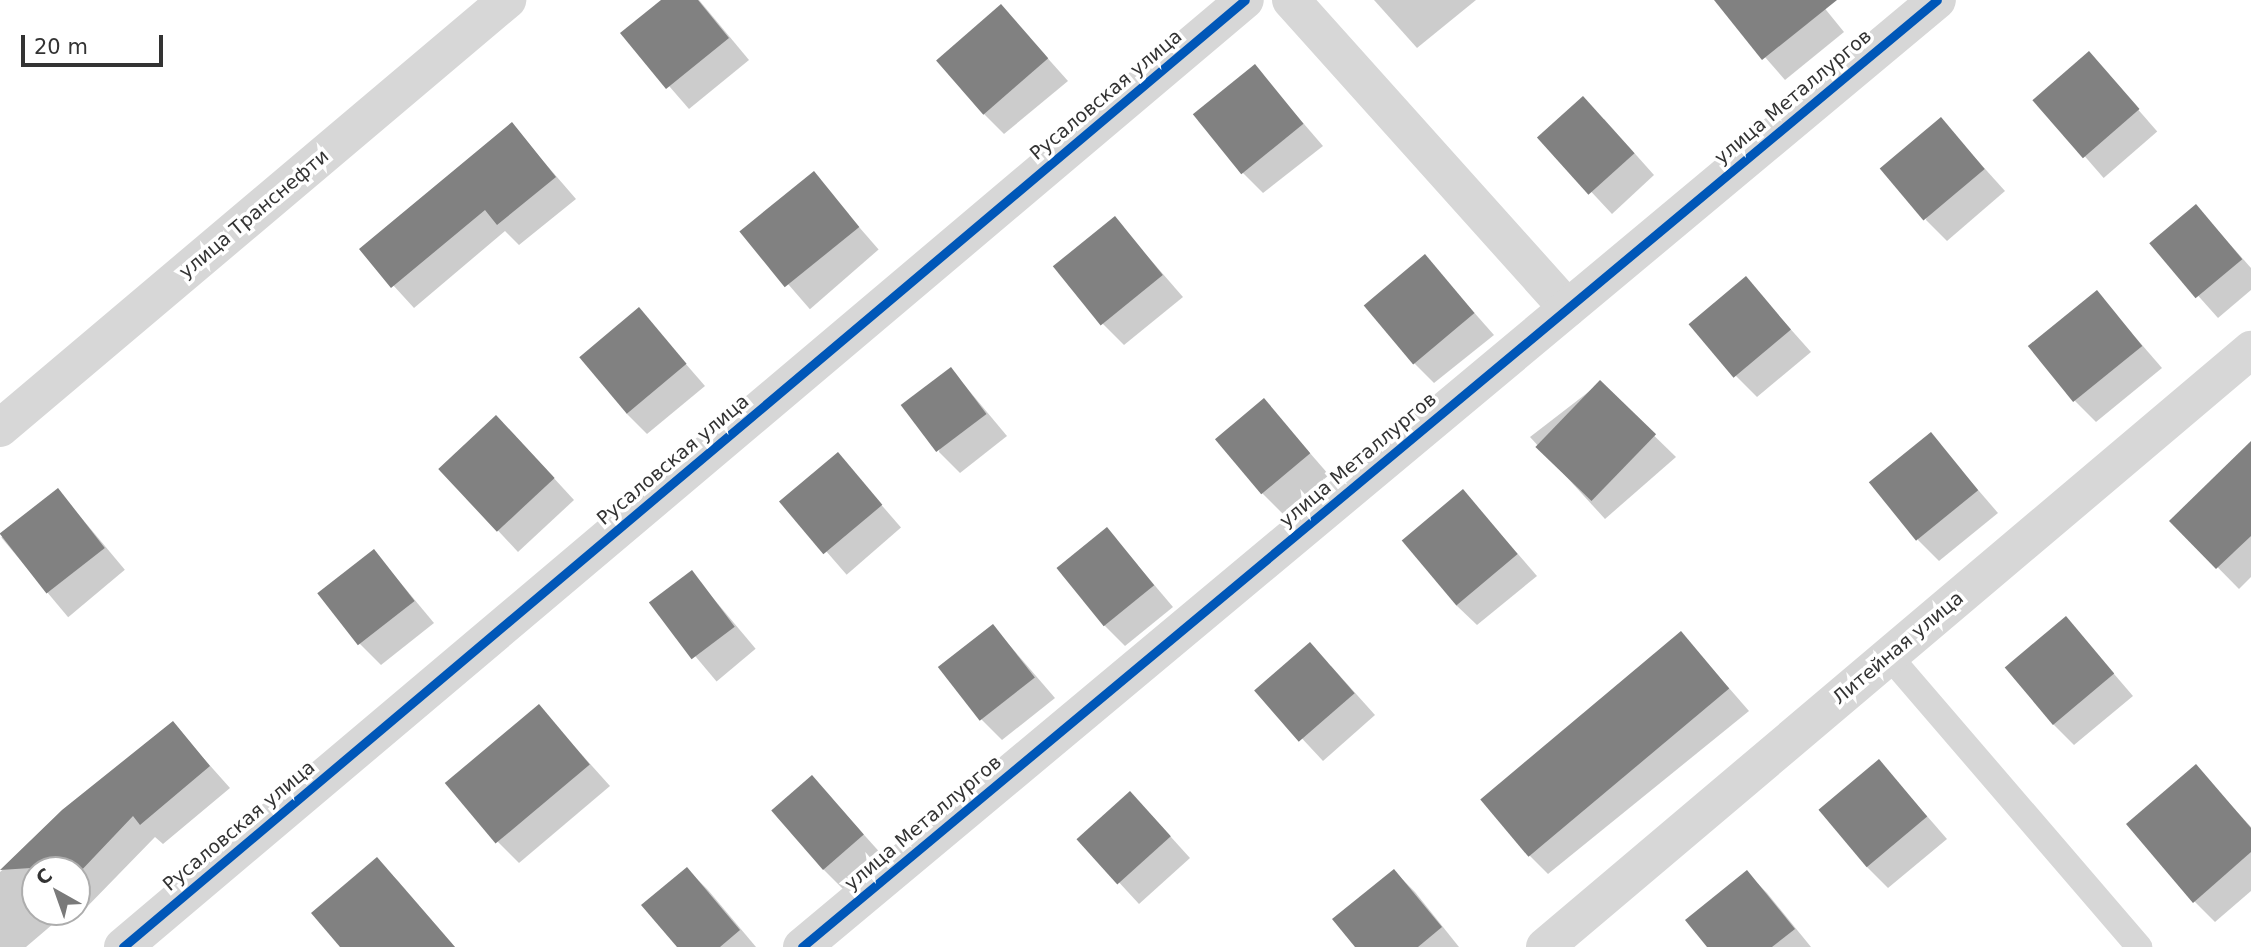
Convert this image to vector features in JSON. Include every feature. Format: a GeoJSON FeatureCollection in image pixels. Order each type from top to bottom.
{"type":"FeatureCollection","features":[{"type":"Feature","properties":{"kind":"street","name":"улица Транснефти"},"geometry":{"type":"LineString","coordinates":[[0,428],[507,0]]}},
{"type":"Feature","properties":{"kind":"street","name":"Русаловская улица"},"geometry":{"type":"LineString","coordinates":[[122,947],[1245,0]]}},
{"type":"Feature","properties":{"kind":"street"},"geometry":{"type":"LineString","coordinates":[[1291,0],[1567,308]]}},
{"type":"Feature","properties":{"kind":"street","name":"улица Металлургов"},"geometry":{"type":"LineString","coordinates":[[802,947],[1937,0]]}},
{"type":"Feature","properties":{"kind":"street","name":"Литейная улица"},"geometry":{"type":"LineString","coordinates":[[1545,947],[2251,350]]}},
{"type":"Feature","properties":{"kind":"lane"},"geometry":{"type":"LineString","coordinates":[[1889,656],[2139,947]]}},
{"type":"Feature","properties":{"kind":"building"},"geometry":{"type":"Polygon","coordinates":[[[661,0],[698,0],[729,38],[666,89],[620,33],[661,0]]]}},
{"type":"Feature","properties":{"kind":"building"},"geometry":{"type":"Polygon","coordinates":[[[1714,0],[1837,0],[1762,60],[1714,0]]]}},
{"type":"Feature","properties":{"kind":"building"},"geometry":{"type":"Polygon","coordinates":[[[1001,4],[1048,58],[983,115],[936,60],[1001,4]]]}},
{"type":"Feature","properties":{"kind":"building"},"geometry":{"type":"Polygon","coordinates":[[[2089,51],[2140,109],[2083,158],[2032,100],[2089,51]]]}},
{"type":"Feature","properties":{"kind":"building"},"geometry":{"type":"Polygon","coordinates":[[[1255,64],[1303,124],[1241,174],[1193,114],[1255,64]]]}},
{"type":"Feature","properties":{"kind":"building"},"geometry":{"type":"Polygon","coordinates":[[[1583,96],[1635,153],[1588,195],[1537,137],[1583,96]]]}},
{"type":"Feature","properties":{"kind":"building"},"geometry":{"type":"Polygon","coordinates":[[[1941,117],[1985,169],[1923,221],[1880,168],[1941,117]]]}},
{"type":"Feature","properties":{"kind":"building"},"geometry":{"type":"Polygon","coordinates":[[[512,122],[556,177],[497,225],[485,210],[391,288],[359,249],[512,122]]]}},
{"type":"Feature","properties":{"kind":"building"},"geometry":{"type":"Polygon","coordinates":[[[814,171],[859,227],[785,287],[739,231],[814,171]]]}},
{"type":"Feature","properties":{"kind":"building"},"geometry":{"type":"Polygon","coordinates":[[[2196,204],[2242,259],[2196,298],[2149,243],[2196,204]]]}},
{"type":"Feature","properties":{"kind":"building"},"geometry":{"type":"Polygon","coordinates":[[[1115,216],[1163,275],[1101,325],[1053,266],[1115,216]]]}},
{"type":"Feature","properties":{"kind":"building"},"geometry":{"type":"Polygon","coordinates":[[[1425,254],[1474,313],[1413,364],[1364,305],[1425,254]]]}},
{"type":"Feature","properties":{"kind":"building"},"geometry":{"type":"Polygon","coordinates":[[[1746,276],[1791,330],[1734,378],[1689,324],[1746,276]]]}},
{"type":"Feature","properties":{"kind":"building"},"geometry":{"type":"Polygon","coordinates":[[[2097,290],[2142,346],[2073,402],[2028,346],[2097,290]]]}},
{"type":"Feature","properties":{"kind":"building"},"geometry":{"type":"Polygon","coordinates":[[[639,307],[687,364],[627,414],[579,357],[639,307]]]}},
{"type":"Feature","properties":{"kind":"building"},"geometry":{"type":"Polygon","coordinates":[[[951,367],[987,414],[936,452],[901,405],[951,367]]]}},
{"type":"Feature","properties":{"kind":"building"},"geometry":{"type":"Polygon","coordinates":[[[1600,380],[1656,434],[1592,501],[1535,447],[1600,380]]]}},
{"type":"Feature","properties":{"kind":"building"},"geometry":{"type":"Polygon","coordinates":[[[1264,398],[1310,453],[1261,494],[1215,439],[1264,398]]]}},
{"type":"Feature","properties":{"kind":"building"},"geometry":{"type":"Polygon","coordinates":[[[496,415],[555,478],[497,532],[438,469],[496,415]]]}},
{"type":"Feature","properties":{"kind":"building"},"geometry":{"type":"Polygon","coordinates":[[[1931,432],[1978,490],[1916,541],[1869,482],[1931,432]]]}},
{"type":"Feature","properties":{"kind":"building"},"geometry":{"type":"Polygon","coordinates":[[[2251,441],[2251,536],[2216,569],[2169,521],[2251,441]]]}},
{"type":"Feature","properties":{"kind":"building"},"geometry":{"type":"Polygon","coordinates":[[[838,452],[882,505],[823,554],[779,501],[838,452]]]}},
{"type":"Feature","properties":{"kind":"building"},"geometry":{"type":"Polygon","coordinates":[[[58,488],[105,548],[46,593],[0,533],[58,488]]]}},
{"type":"Feature","properties":{"kind":"building"},"geometry":{"type":"Polygon","coordinates":[[[1463,489],[1518,554],[1456,606],[1402,540],[1463,489]]]}},
{"type":"Feature","properties":{"kind":"building"},"geometry":{"type":"Polygon","coordinates":[[[1107,527],[1154,585],[1104,626],[1056,568],[1107,527]]]}},
{"type":"Feature","properties":{"kind":"building"},"geometry":{"type":"Polygon","coordinates":[[[374,549],[415,601],[358,645],[317,593],[374,549]]]}},
{"type":"Feature","properties":{"kind":"building"},"geometry":{"type":"Polygon","coordinates":[[[692,570],[735,627],[692,659],[649,602],[692,570]]]}},
{"type":"Feature","properties":{"kind":"building"},"geometry":{"type":"Polygon","coordinates":[[[2066,616],[2114,673],[2053,725],[2005,667],[2066,616]]]}},
{"type":"Feature","properties":{"kind":"building"},"geometry":{"type":"Polygon","coordinates":[[[993,624],[1035,678],[980,721],[938,667],[993,624]]]}},
{"type":"Feature","properties":{"kind":"building"},"geometry":{"type":"Polygon","coordinates":[[[1681,631],[1729,688],[1529,857],[1480,799],[1681,631]]]}},
{"type":"Feature","properties":{"kind":"building"},"geometry":{"type":"Polygon","coordinates":[[[1310,642],[1355,693],[1299,742],[1254,691],[1310,642]]]}},
{"type":"Feature","properties":{"kind":"building"},"geometry":{"type":"Polygon","coordinates":[[[539,704],[590,765],[496,844],[445,783],[539,704]]]}},
{"type":"Feature","properties":{"kind":"building"},"geometry":{"type":"Polygon","coordinates":[[[173,721],[210,766],[140,825],[133,816],[91,860],[91,856],[21,856],[21,869],[0,870],[62,810],[173,721]]]}},
{"type":"Feature","properties":{"kind":"building"},"geometry":{"type":"Polygon","coordinates":[[[1879,759],[1927,816],[1867,867],[1818,810],[1879,759]]]}},
{"type":"Feature","properties":{"kind":"building"},"geometry":{"type":"Polygon","coordinates":[[[2196,764],[2251,828],[2251,852],[2193,903],[2126,824],[2196,764]]]}},
{"type":"Feature","properties":{"kind":"building"},"geometry":{"type":"Polygon","coordinates":[[[812,775],[864,835],[823,870],[771,810],[812,775]]]}},
{"type":"Feature","properties":{"kind":"building"},"geometry":{"type":"Polygon","coordinates":[[[1130,791],[1171,836],[1117,885],[1076,839],[1130,791]]]}},
{"type":"Feature","properties":{"kind":"building"},"geometry":{"type":"Polygon","coordinates":[[[377,857],[455,947],[340,947],[311,913],[377,857]]]}},
{"type":"Feature","properties":{"kind":"building"},"geometry":{"type":"Polygon","coordinates":[[[687,867],[740,930],[720,947],[677,947],[641,905],[687,867]]]}},
{"type":"Feature","properties":{"kind":"building"},"geometry":{"type":"Polygon","coordinates":[[[1394,869],[1442,927],[1418,947],[1355,947],[1332,919],[1394,869]]]}},
{"type":"Feature","properties":{"kind":"building"},"geometry":{"type":"Polygon","coordinates":[[[1747,870],[1795,929],[1772,947],[1707,947],[1685,920],[1747,870]]]}},
{"type":"Feature","properties":{"kind":"cycle path"},"geometry":{"type":"LineString","coordinates":[[123,947],[1245,0]]}},
{"type":"Feature","properties":{"kind":"cycle path"},"geometry":{"type":"LineString","coordinates":[[802,947],[1937,0]]}}]}
